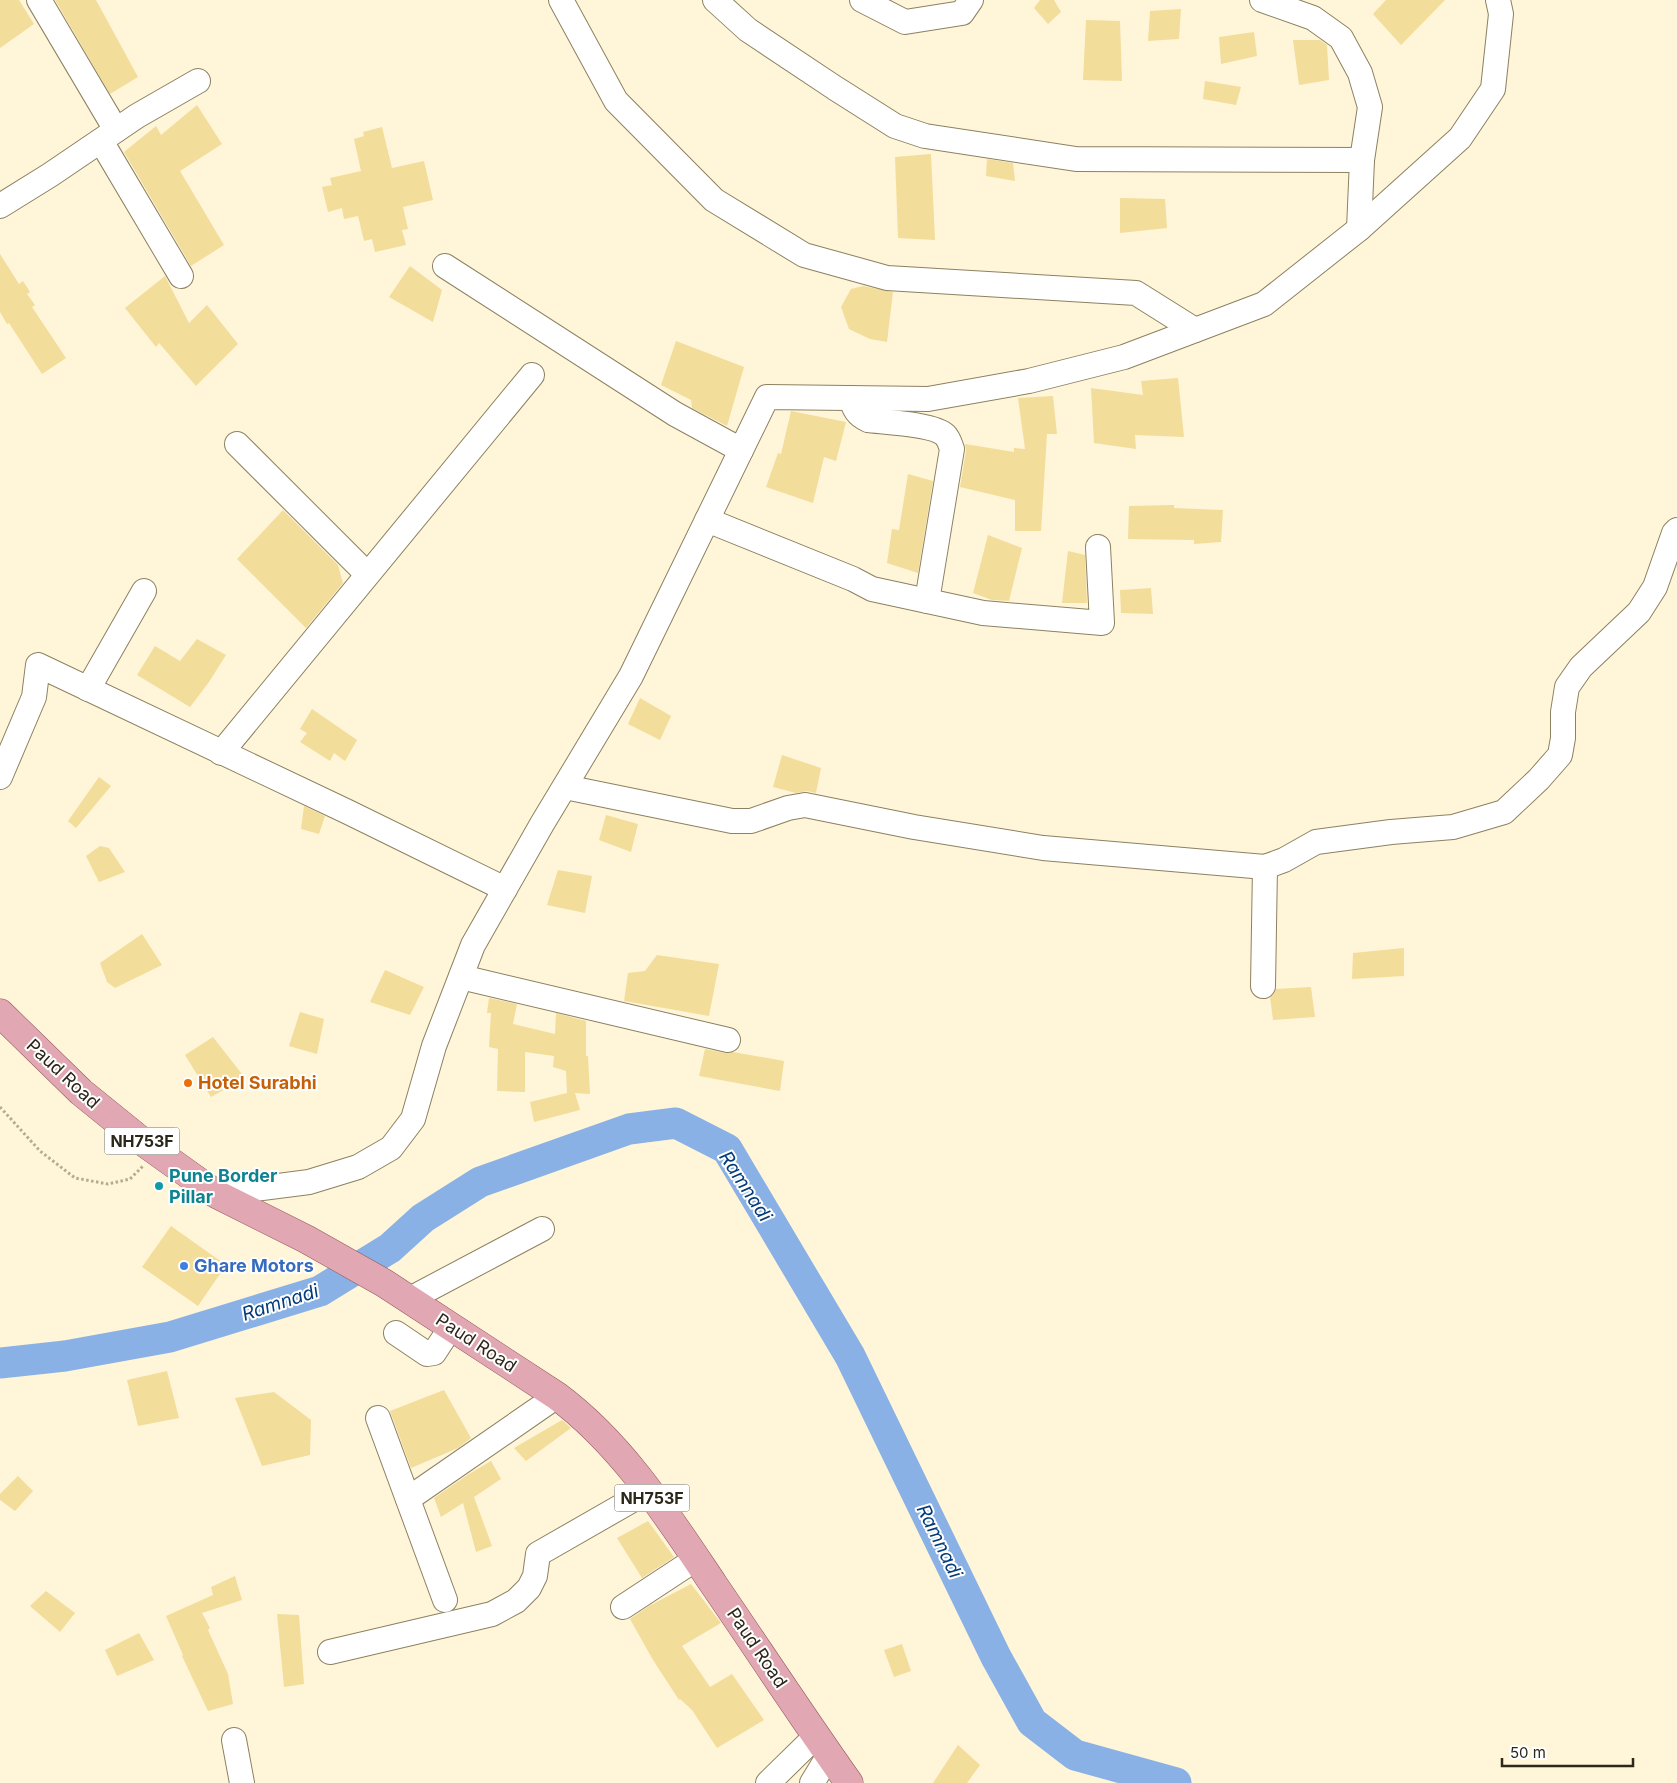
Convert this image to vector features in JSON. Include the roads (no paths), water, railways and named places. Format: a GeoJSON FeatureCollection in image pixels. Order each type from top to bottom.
{"type":"FeatureCollection","features":[{"type":"Feature","properties":{"kind":"main road","name":"Paud Road"},"geometry":{"type":"LineString","coordinates":[[0,1013],[81,1092],[216,1194],[306,1239],[384,1283],[557,1396],[578,1412],[624,1460],[670,1520],[822,1746],[849,1783]]}},
{"type":"Feature","properties":{"kind":"street"},"geometry":{"type":"LineString","coordinates":[[39,0],[181,276]]}},
{"type":"Feature","properties":{"kind":"street"},"geometry":{"type":"LineString","coordinates":[[561,0],[616,101],[714,200],[804,255],[887,278],[1136,293],[1195,330]]}},
{"type":"Feature","properties":{"kind":"street"},"geometry":{"type":"LineString","coordinates":[[714,0],[748,30],[835,88],[895,126],[925,136],[1076,159],[1362,160]]}},
{"type":"Feature","properties":{"kind":"street"},"geometry":{"type":"LineString","coordinates":[[862,0],[905,22],[962,13],[971,0]]}},
{"type":"Feature","properties":{"kind":"street"},"geometry":{"type":"LineString","coordinates":[[1262,0],[1313,18],[1341,38],[1360,73],[1370,107],[1362,160],[1359,229]]}},
{"type":"Feature","properties":{"kind":"street"},"geometry":{"type":"LineString","coordinates":[[216,1194],[309,1182],[358,1167],[391,1148],[413,1119],[434,1046],[473,945],[631,676],[767,397],[928,399],[1029,381],[1124,357],[1264,304],[1359,229],[1460,138],[1493,89],[1501,14],[1498,0]]}},
{"type":"Feature","properties":{"kind":"street"},"geometry":{"type":"LineString","coordinates":[[0,206],[108,135],[198,81]]}},
{"type":"Feature","properties":{"kind":"street"},"geometry":{"type":"LineString","coordinates":[[445,266],[675,414],[741,450]]}},
{"type":"Feature","properties":{"kind":"street"},"geometry":{"type":"LineString","coordinates":[[221,753],[366,574],[532,375]]}},
{"type":"Feature","properties":{"kind":"street"},"geometry":{"type":"LineString","coordinates":[[851,398],[854,410],[860,417],[868,420],[934,428],[944,434],[952,449],[927,601]]}},
{"type":"Feature","properties":{"kind":"street"},"geometry":{"type":"LineString","coordinates":[[237,444],[366,574]]}},
{"type":"Feature","properties":{"kind":"street"},"geometry":{"type":"LineString","coordinates":[[707,520],[853,579],[872,589],[984,613],[1102,623],[1098,547]]}},
{"type":"Feature","properties":{"kind":"street"},"geometry":{"type":"LineString","coordinates":[[565,787],[732,821],[751,821],[788,808],[805,805],[914,827],[1043,848],[1265,867],[1284,860],[1316,842],[1391,832],[1453,827],[1504,812],[1539,780],[1560,755],[1563,738],[1562,712],[1567,687],[1581,667],[1639,612],[1655,587],[1674,533],[1677,530]]}},
{"type":"Feature","properties":{"kind":"street"},"geometry":{"type":"LineString","coordinates":[[88,689],[144,591]]}},
{"type":"Feature","properties":{"kind":"street"},"geometry":{"type":"LineString","coordinates":[[0,777],[34,697],[38,665],[348,812],[505,890]]}},
{"type":"Feature","properties":{"kind":"street"},"geometry":{"type":"LineString","coordinates":[[1263,986],[1265,867]]}},
{"type":"Feature","properties":{"kind":"street"},"geometry":{"type":"LineString","coordinates":[[461,977],[728,1040]]}},
{"type":"Feature","properties":{"kind":"street"},"geometry":{"type":"LineString","coordinates":[[410,1300],[542,1229]]}},
{"type":"Feature","properties":{"kind":"street"},"geometry":{"type":"LineString","coordinates":[[396,1333],[427,1354],[434,1353],[451,1326]]}},
{"type":"Feature","properties":{"kind":"street"},"geometry":{"type":"LineString","coordinates":[[408,1499],[557,1396]]}},
{"type":"Feature","properties":{"kind":"street"},"geometry":{"type":"LineString","coordinates":[[378,1418],[445,1600]]}},
{"type":"Feature","properties":{"kind":"street"},"geometry":{"type":"LineString","coordinates":[[330,1652],[492,1614],[516,1600],[529,1588],[535,1576],[538,1554],[648,1491]]}},
{"type":"Feature","properties":{"kind":"street"},"geometry":{"type":"LineString","coordinates":[[623,1606],[696,1559]]}},
{"type":"Feature","properties":{"kind":"street"},"geometry":{"type":"LineString","coordinates":[[234,1740],[242,1783]]}},
{"type":"Feature","properties":{"kind":"street"},"geometry":{"type":"LineString","coordinates":[[768,1783],[822,1746]]}},
{"type":"Feature","properties":{"kind":"street"},"geometry":{"type":"LineString","coordinates":[[812,1783],[822,1746]]}},
{"type":"Feature","properties":{"kind":"waterway","name":"Ramnadi"},"geometry":{"type":"LineString","coordinates":[[0,1363],[65,1356],[170,1337],[320,1291],[390,1248],[423,1218],[480,1182],[629,1129],[676,1123],[727,1149],[850,1356],[996,1657],[1032,1722],[1075,1755],[1176,1783]]}},
{"type":"Feature","properties":{"kind":"place","name":"Hotel Surabhi"},"geometry":{"type":"Point","coordinates":[188,1083]}},
{"type":"Feature","properties":{"kind":"place","name":"Pune Border Pillar"},"geometry":{"type":"Point","coordinates":[159,1186]}},
{"type":"Feature","properties":{"kind":"place","name":"Ghare Motors"},"geometry":{"type":"Point","coordinates":[184,1266]}}]}
